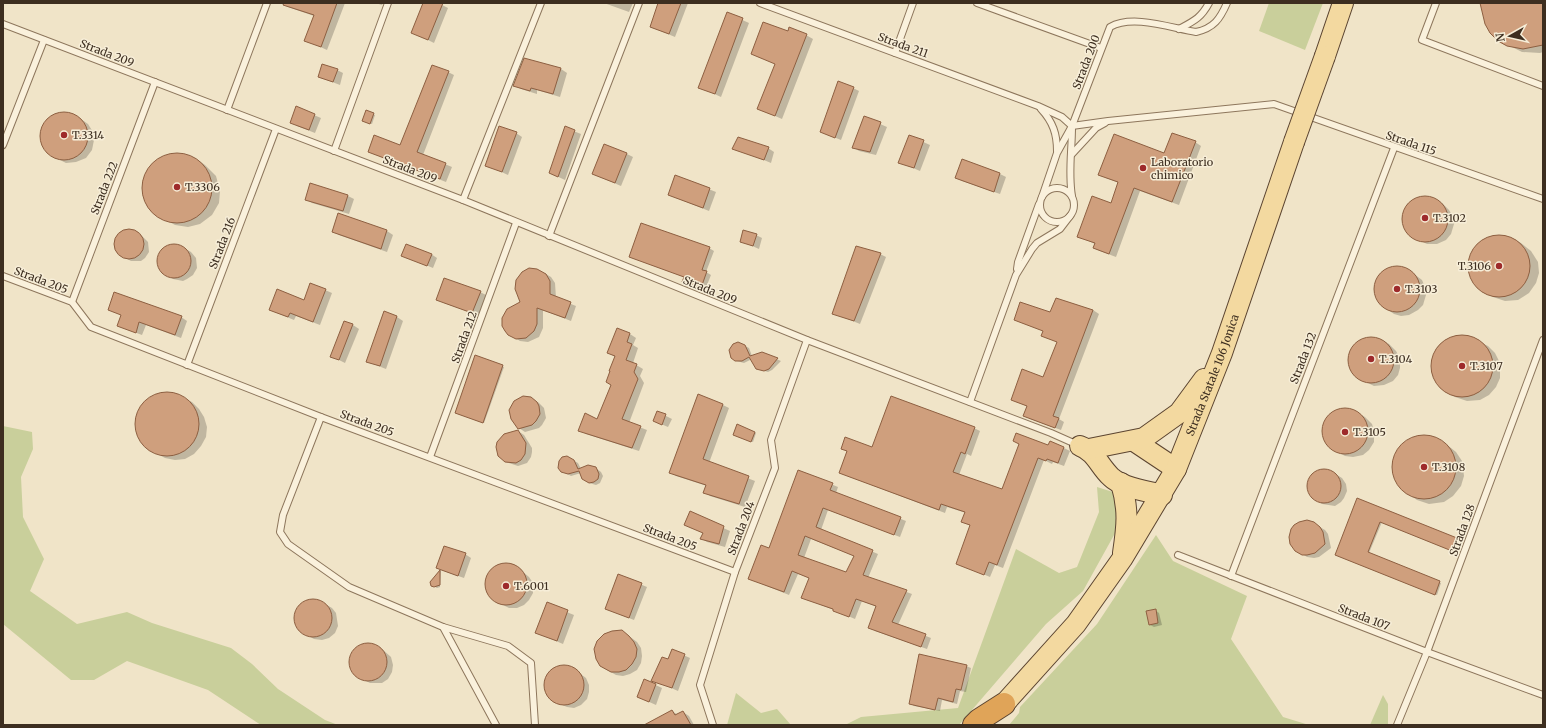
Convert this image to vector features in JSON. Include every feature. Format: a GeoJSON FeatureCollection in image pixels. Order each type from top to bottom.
{"type":"FeatureCollection","features":[{"type":"Feature","properties":{"kind":"highway","name":"Strada Statale 106 Jonica"},"geometry":{"type":"LineString","coordinates":[[974,725],[978,720],[1004,704]]}},
{"type":"Feature","properties":{"kind":"highway","name":"Strada Statale 106 Jonica"},"geometry":{"type":"LineString","coordinates":[[991,725],[1004,704]]}},
{"type":"Feature","properties":{"kind":"main road","name":"Strada Statale 106 Jonica"},"geometry":{"type":"LineString","coordinates":[[1004,704],[1076,624],[1122,559],[1162,495],[1176,469],[1222,353],[1343,3]]}},
{"type":"Feature","properties":{"kind":"main road"},"geometry":{"type":"LineString","coordinates":[[1085,448],[1134,441],[1144,438],[1179,413],[1222,353]]}},
{"type":"Feature","properties":{"kind":"main road"},"geometry":{"type":"LineString","coordinates":[[1134,441],[1176,469]]}},
{"type":"Feature","properties":{"kind":"main road"},"geometry":{"type":"LineString","coordinates":[[1085,448],[1112,478],[1135,489],[1162,495]]}},
{"type":"Feature","properties":{"kind":"main road"},"geometry":{"type":"LineString","coordinates":[[1122,483],[1126,502],[1127,528],[1122,559]]}},
{"type":"Feature","properties":{"kind":"lane"},"geometry":{"type":"LineString","coordinates":[[227,110],[267,3]]}},
{"type":"Feature","properties":{"kind":"lane"},"geometry":{"type":"LineString","coordinates":[[334,151],[388,3]]}},
{"type":"Feature","properties":{"kind":"lane"},"geometry":{"type":"LineString","coordinates":[[463,200],[541,3]]}},
{"type":"Feature","properties":{"kind":"lane"},"geometry":{"type":"LineString","coordinates":[[549,236],[639,3]]}},
{"type":"Feature","properties":{"kind":"lane","name":"Strada 211"},"geometry":{"type":"LineString","coordinates":[[760,3],[1038,106],[1062,118],[1072,126]]}},
{"type":"Feature","properties":{"kind":"lane"},"geometry":{"type":"LineString","coordinates":[[895,53],[913,3]]}},
{"type":"Feature","properties":{"kind":"lane"},"geometry":{"type":"LineString","coordinates":[[977,3],[1101,48]]}},
{"type":"Feature","properties":{"kind":"lane"},"geometry":{"type":"LineString","coordinates":[[1179,28],[1195,21],[1204,13],[1209,3]]}},
{"type":"Feature","properties":{"kind":"lane","name":"Strada 200"},"geometry":{"type":"LineString","coordinates":[[1072,126],[1110,27],[1117,23],[1140,22],[1196,32],[1214,24],[1222,16],[1227,3]]}},
{"type":"Feature","properties":{"kind":"lane"},"geometry":{"type":"LineString","coordinates":[[1436,3],[1422,40],[1543,86]]}},
{"type":"Feature","properties":{"kind":"lane","name":"Strada 209"},"geometry":{"type":"LineString","coordinates":[[3,24],[463,200],[516,223],[807,340],[1051,433],[1085,448]]}},
{"type":"Feature","properties":{"kind":"lane"},"geometry":{"type":"LineString","coordinates":[[3,146],[44,40]]}},
{"type":"Feature","properties":{"kind":"lane","name":"Strada 222"},"geometry":{"type":"LineString","coordinates":[[72,302],[155,82]]}},
{"type":"Feature","properties":{"kind":"lane","name":"Strada 115"},"geometry":{"type":"LineString","coordinates":[[1108,120],[1274,104],[1394,148],[1543,199]]}},
{"type":"Feature","properties":{"kind":"lane"},"geometry":{"type":"LineString","coordinates":[[1038,106],[1051,122],[1055,130],[1057,153]]}},
{"type":"Feature","properties":{"kind":"lane"},"geometry":{"type":"LineString","coordinates":[[1072,126],[1108,120]]}},
{"type":"Feature","properties":{"kind":"lane"},"geometry":{"type":"LineString","coordinates":[[1072,154],[1096,128],[1108,120]]}},
{"type":"Feature","properties":{"kind":"lane"},"geometry":{"type":"LineString","coordinates":[[970,402],[1016,275],[1018,262],[1057,153],[1072,126]]}},
{"type":"Feature","properties":{"kind":"lane"},"geometry":{"type":"LineString","coordinates":[[1016,275],[1032,249],[1060,229],[1070,216],[1074,206],[1069,181],[1072,154],[1072,126]]}},
{"type":"Feature","properties":{"kind":"lane","name":"Strada 216"},"geometry":{"type":"LineString","coordinates":[[187,365],[276,129]]}},
{"type":"Feature","properties":{"kind":"lane","name":"Strada 132"},"geometry":{"type":"LineString","coordinates":[[1231,576],[1394,148]]}},
{"type":"Feature","properties":{"kind":"lane"},"geometry":{"type":"LineString","coordinates":[[1070,216],[1060,222],[1049,220],[1042,213],[1041,200],[1045,192],[1056,188],[1066,191],[1073,200]]}},
{"type":"Feature","properties":{"kind":"lane","name":"Strada 212"},"geometry":{"type":"LineString","coordinates":[[430,457],[516,223]]}},
{"type":"Feature","properties":{"kind":"lane","name":"Strada 205"},"geometry":{"type":"LineString","coordinates":[[3,276],[72,302],[91,328],[735,572]]}},
{"type":"Feature","properties":{"kind":"lane","name":"Strada 204"},"geometry":{"type":"LineString","coordinates":[[713,725],[700,685],[735,572],[775,468],[771,440],[807,340]]}},
{"type":"Feature","properties":{"kind":"lane","name":"Strada 128"},"geometry":{"type":"LineString","coordinates":[[1397,725],[1427,652],[1543,340]]}},
{"type":"Feature","properties":{"kind":"lane"},"geometry":{"type":"LineString","coordinates":[[320,416],[282,515],[280,532],[288,544],[349,587],[443,627],[508,646],[532,663],[535,725]]}},
{"type":"Feature","properties":{"kind":"lane","name":"Strada 107"},"geometry":{"type":"LineString","coordinates":[[1178,556],[1543,695]]}},
{"type":"Feature","properties":{"kind":"lane"},"geometry":{"type":"LineString","coordinates":[[443,627],[496,725]]}},
{"type":"Feature","properties":{"kind":"green space"},"geometry":{"type":"Polygon","coordinates":[[[1269,3],[1323,3],[1305,50],[1259,31],[1269,3]]]}},
{"type":"Feature","properties":{"kind":"green space"},"geometry":{"type":"Polygon","coordinates":[[[3,426],[32,432],[33,449],[21,477],[23,517],[44,559],[30,591],[77,624],[127,612],[152,623],[231,648],[252,664],[278,689],[325,720],[338,725],[261,725],[208,690],[127,661],[94,680],[71,680],[3,624],[3,426]]]}},
{"type":"Feature","properties":{"kind":"green space"},"geometry":{"type":"Polygon","coordinates":[[[1097,487],[1116,493],[1119,526],[1083,591],[1046,624],[959,725],[845,725],[861,717],[958,708],[1016,549],[1059,573],[1077,567],[1099,512],[1097,487]]]}},
{"type":"Feature","properties":{"kind":"green space"},"geometry":{"type":"Polygon","coordinates":[[[1156,535],[1173,561],[1247,596],[1231,639],[1283,717],[1309,725],[1009,725],[1019,713],[1020,707],[1097,624],[1156,535]]]}},
{"type":"Feature","properties":{"kind":"green space"},"geometry":{"type":"Polygon","coordinates":[[[736,693],[761,713],[777,709],[791,725],[727,725],[736,693]]]}},
{"type":"Feature","properties":{"kind":"green space"},"geometry":{"type":"Polygon","coordinates":[[[1383,695],[1388,704],[1388,725],[1370,725],[1383,695]]]}},
{"type":"Feature","properties":{"kind":"building"},"geometry":{"type":"Polygon","coordinates":[[[284,3],[337,3],[321,47],[304,41],[314,15],[283,5],[284,3]]]}},
{"type":"Feature","properties":{"kind":"building"},"geometry":{"type":"Polygon","coordinates":[[[423,3],[443,3],[428,40],[411,33],[423,3]]]}},
{"type":"Feature","properties":{"kind":"building"},"geometry":{"type":"Polygon","coordinates":[[[658,3],[681,3],[669,34],[650,27],[658,3]]]}},
{"type":"Feature","properties":{"kind":"building"},"geometry":{"type":"Polygon","coordinates":[[[1480,3],[1543,3],[1543,45],[1523,49],[1507,46],[1498,41],[1490,33],[1485,24],[1480,3]]]}},
{"type":"Feature","properties":{"kind":"building"},"geometry":{"type":"Polygon","coordinates":[[[727,12],[743,18],[715,94],[698,88],[727,12]]]}},
{"type":"Feature","properties":{"kind":"building"},"geometry":{"type":"Polygon","coordinates":[[[763,22],[788,31],[789,27],[807,34],[775,116],[757,109],[775,64],[751,54],[763,22]]]}},
{"type":"Feature","properties":{"kind":"building"},"geometry":{"type":"Polygon","coordinates":[[[524,58],[561,68],[553,94],[531,88],[530,91],[513,86],[524,58]]]}},
{"type":"Feature","properties":{"kind":"building"},"geometry":{"type":"Polygon","coordinates":[[[322,64],[338,69],[333,82],[318,77],[322,64]]]}},
{"type":"Feature","properties":{"kind":"building"},"geometry":{"type":"Polygon","coordinates":[[[432,65],[449,71],[417,152],[446,163],[440,179],[368,152],[374,135],[400,145],[432,65]]]}},
{"type":"Feature","properties":{"kind":"building"},"geometry":{"type":"Polygon","coordinates":[[[838,81],[854,87],[835,138],[820,132],[838,81]]]}},
{"type":"Feature","properties":{"kind":"building"},"geometry":{"type":"Polygon","coordinates":[[[296,106],[315,114],[309,130],[290,123],[296,106]]]}},
{"type":"Feature","properties":{"kind":"building"},"geometry":{"type":"Polygon","coordinates":[[[366,110],[374,113],[370,124],[362,121],[366,110]]]}},
{"type":"Feature","properties":{"kind":"building","name":"T.3314"},"geometry":{"type":"Polygon","coordinates":[[[59,112],[69,112],[78,116],[84,122],[87,127],[87,145],[78,156],[69,160],[59,160],[50,156],[44,150],[40,141],[40,131],[44,122],[50,116],[59,112]]]}},
{"type":"Feature","properties":{"kind":"building"},"geometry":{"type":"Polygon","coordinates":[[[864,116],[881,122],[870,152],[852,148],[864,116]]]}},
{"type":"Feature","properties":{"kind":"building"},"geometry":{"type":"Polygon","coordinates":[[[499,126],[517,132],[502,172],[485,166],[499,126]]]}},
{"type":"Feature","properties":{"kind":"building"},"geometry":{"type":"Polygon","coordinates":[[[565,126],[575,130],[558,177],[549,173],[565,126]]]}},
{"type":"Feature","properties":{"kind":"building"},"geometry":{"type":"Polygon","coordinates":[[[1172,133],[1196,141],[1172,202],[1134,188],[1109,254],[1093,248],[1095,243],[1077,237],[1092,196],[1111,203],[1118,182],[1098,175],[1114,134],[1164,153],[1172,133]]]}},
{"type":"Feature","properties":{"kind":"building"},"geometry":{"type":"Polygon","coordinates":[[[909,135],[924,140],[914,168],[898,163],[909,135]]]}},
{"type":"Feature","properties":{"kind":"building"},"geometry":{"type":"Polygon","coordinates":[[[738,137],[769,147],[764,160],[732,149],[738,137]]]}},
{"type":"Feature","properties":{"kind":"building"},"geometry":{"type":"Polygon","coordinates":[[[604,144],[627,153],[615,183],[592,174],[604,144]]]}},
{"type":"Feature","properties":{"kind":"building","name":"T.3306"},"geometry":{"type":"Polygon","coordinates":[[[177,153],[190,156],[202,163],[209,175],[212,188],[209,201],[202,213],[190,220],[177,223],[164,220],[152,213],[145,201],[142,188],[145,175],[152,163],[164,156],[177,153]]]}},
{"type":"Feature","properties":{"kind":"building"},"geometry":{"type":"Polygon","coordinates":[[[962,159],[1000,173],[994,192],[955,178],[962,159]]]}},
{"type":"Feature","properties":{"kind":"building"},"geometry":{"type":"Polygon","coordinates":[[[675,175],[710,188],[703,208],[668,195],[675,175]]]}},
{"type":"Feature","properties":{"kind":"building"},"geometry":{"type":"Polygon","coordinates":[[[310,183],[348,195],[343,211],[305,200],[310,183]]]}},
{"type":"Feature","properties":{"kind":"building","name":"T.3102"},"geometry":{"type":"Polygon","coordinates":[[[1420,196],[1430,196],[1438,200],[1444,206],[1448,214],[1448,224],[1444,232],[1438,238],[1430,242],[1420,242],[1412,238],[1406,232],[1402,224],[1402,214],[1406,206],[1412,200],[1420,196]]]}},
{"type":"Feature","properties":{"kind":"building"},"geometry":{"type":"Polygon","coordinates":[[[338,213],[387,230],[381,249],[332,232],[338,213]]]}},
{"type":"Feature","properties":{"kind":"building"},"geometry":{"type":"Polygon","coordinates":[[[641,223],[710,247],[702,270],[707,271],[701,288],[682,282],[684,277],[629,257],[641,223]]]}},
{"type":"Feature","properties":{"kind":"building"},"geometry":{"type":"Polygon","coordinates":[[[129,229],[140,233],[144,244],[140,255],[129,259],[118,255],[114,244],[118,233],[129,229]]]}},
{"type":"Feature","properties":{"kind":"building"},"geometry":{"type":"Polygon","coordinates":[[[743,230],[757,234],[753,246],[740,242],[743,230]]]}},
{"type":"Feature","properties":{"kind":"building","name":"T.3106"},"geometry":{"type":"Polygon","coordinates":[[[1493,235],[1505,235],[1521,244],[1528,254],[1530,266],[1528,278],[1521,288],[1505,297],[1493,297],[1482,292],[1473,283],[1468,272],[1468,260],[1473,249],[1482,240],[1493,235]]]}},
{"type":"Feature","properties":{"kind":"building"},"geometry":{"type":"Polygon","coordinates":[[[171,244],[177,244],[186,249],[190,255],[190,267],[186,273],[177,278],[171,278],[162,273],[157,264],[157,258],[162,249],[171,244]]]}},
{"type":"Feature","properties":{"kind":"building"},"geometry":{"type":"Polygon","coordinates":[[[406,244],[432,254],[427,266],[401,256],[406,244]]]}},
{"type":"Feature","properties":{"kind":"building"},"geometry":{"type":"Polygon","coordinates":[[[856,246],[881,253],[854,321],[832,314],[856,246]]]}},
{"type":"Feature","properties":{"kind":"building","name":"T.3103"},"geometry":{"type":"Polygon","coordinates":[[[1392,266],[1402,266],[1410,270],[1416,276],[1420,284],[1420,294],[1416,302],[1410,308],[1402,312],[1392,312],[1384,308],[1378,302],[1374,294],[1374,284],[1378,276],[1384,270],[1392,266]]]}},
{"type":"Feature","properties":{"kind":"building"},"geometry":{"type":"Polygon","coordinates":[[[529,268],[537,269],[546,274],[550,281],[550,294],[571,302],[565,318],[537,308],[537,324],[534,331],[526,338],[516,339],[508,335],[505,331],[502,326],[502,318],[507,309],[520,302],[515,289],[516,280],[522,272],[529,268]]]}},
{"type":"Feature","properties":{"kind":"building"},"geometry":{"type":"Polygon","coordinates":[[[444,278],[481,291],[472,313],[436,300],[444,278]]]}},
{"type":"Feature","properties":{"kind":"building"},"geometry":{"type":"Polygon","coordinates":[[[310,283],[326,289],[313,322],[290,313],[288,317],[269,310],[277,289],[304,300],[310,283]]]}},
{"type":"Feature","properties":{"kind":"building"},"geometry":{"type":"Polygon","coordinates":[[[114,292],[182,316],[175,335],[139,322],[136,333],[117,326],[121,315],[108,310],[114,292]]]}},
{"type":"Feature","properties":{"kind":"building"},"geometry":{"type":"Polygon","coordinates":[[[1056,298],[1093,310],[1053,416],[1059,418],[1055,428],[1023,416],[1027,406],[1011,400],[1022,369],[1043,377],[1057,342],[1041,336],[1043,331],[1014,320],[1020,302],[1050,312],[1056,298]]]}},
{"type":"Feature","properties":{"kind":"building"},"geometry":{"type":"Polygon","coordinates":[[[384,311],[397,316],[380,366],[366,362],[384,311]]]}},
{"type":"Feature","properties":{"kind":"building"},"geometry":{"type":"Polygon","coordinates":[[[344,321],[353,324],[339,360],[330,357],[344,321]]]}},
{"type":"Feature","properties":{"kind":"building"},"geometry":{"type":"Polygon","coordinates":[[[617,328],[630,333],[627,342],[632,344],[626,360],[637,364],[634,372],[638,379],[622,419],[641,426],[632,448],[578,431],[585,413],[597,419],[611,385],[606,382],[615,356],[607,353],[617,328]]]}},
{"type":"Feature","properties":{"kind":"building","name":"T.3107"},"geometry":{"type":"Polygon","coordinates":[[[1456,335],[1468,335],[1484,344],[1491,354],[1493,366],[1491,378],[1484,388],[1468,397],[1456,397],[1445,392],[1436,383],[1431,372],[1431,360],[1436,349],[1445,340],[1456,335]]]}},
{"type":"Feature","properties":{"kind":"building","name":"T.3104"},"geometry":{"type":"Polygon","coordinates":[[[1366,337],[1376,337],[1384,341],[1390,347],[1394,355],[1394,365],[1390,373],[1384,379],[1376,383],[1366,383],[1358,379],[1352,373],[1348,365],[1348,355],[1352,347],[1358,341],[1366,337]]]}},
{"type":"Feature","properties":{"kind":"building"},"geometry":{"type":"Polygon","coordinates":[[[738,342],[745,345],[750,356],[762,352],[778,358],[769,369],[764,371],[756,369],[749,357],[742,361],[735,361],[731,358],[729,350],[733,344],[738,342]]]}},
{"type":"Feature","properties":{"kind":"building"},"geometry":{"type":"Polygon","coordinates":[[[475,355],[503,365],[483,423],[455,413],[475,355]]]}},
{"type":"Feature","properties":{"kind":"building"},"geometry":{"type":"Polygon","coordinates":[[[167,392],[185,398],[193,406],[199,424],[193,442],[185,450],[167,456],[149,450],[141,442],[135,424],[141,406],[149,398],[167,392]]]}},
{"type":"Feature","properties":{"kind":"building"},"geometry":{"type":"Polygon","coordinates":[[[698,394],[723,404],[703,459],[749,476],[739,504],[703,493],[706,485],[669,473],[698,394]]]}},
{"type":"Feature","properties":{"kind":"building"},"geometry":{"type":"Polygon","coordinates":[[[523,396],[531,397],[537,402],[540,414],[532,425],[518,429],[511,419],[509,410],[514,401],[523,396]]]}},
{"type":"Feature","properties":{"kind":"building"},"geometry":{"type":"Polygon","coordinates":[[[891,396],[975,427],[965,454],[961,452],[953,472],[1002,489],[1019,444],[1013,441],[1016,433],[1048,445],[1050,441],[1064,447],[1058,463],[1047,459],[1046,461],[1038,458],[997,565],[989,562],[984,575],[956,564],[970,525],[961,522],[965,512],[941,504],[939,510],[839,473],[847,451],[841,449],[845,437],[872,447],[891,396]]]}},
{"type":"Feature","properties":{"kind":"building","name":"T.3105"},"geometry":{"type":"Polygon","coordinates":[[[1350,408],[1354,409],[1364,418],[1367,422],[1367,440],[1358,450],[1350,454],[1340,454],[1332,450],[1323,440],[1322,426],[1326,418],[1336,409],[1350,408]]]}},
{"type":"Feature","properties":{"kind":"building"},"geometry":{"type":"Polygon","coordinates":[[[657,411],[666,414],[662,425],[653,421],[657,411]]]}},
{"type":"Feature","properties":{"kind":"building"},"geometry":{"type":"Polygon","coordinates":[[[737,424],[755,432],[751,442],[733,435],[737,424]]]}},
{"type":"Feature","properties":{"kind":"building"},"geometry":{"type":"Polygon","coordinates":[[[518,430],[526,443],[525,454],[521,460],[516,463],[505,462],[498,456],[496,447],[497,442],[504,434],[518,430]]]}},
{"type":"Feature","properties":{"kind":"building","name":"T.3108"},"geometry":{"type":"Polygon","coordinates":[[[1418,435],[1430,435],[1447,444],[1454,455],[1456,467],[1454,479],[1447,490],[1430,499],[1418,499],[1406,494],[1397,485],[1392,473],[1392,461],[1397,449],[1406,440],[1418,435]]]}},
{"type":"Feature","properties":{"kind":"building"},"geometry":{"type":"Polygon","coordinates":[[[567,456],[574,460],[578,469],[588,465],[596,467],[599,474],[598,479],[589,483],[582,479],[579,471],[568,474],[561,472],[558,468],[559,461],[562,457],[567,456]]]}},
{"type":"Feature","properties":{"kind":"building"},"geometry":{"type":"Polygon","coordinates":[[[1327,469],[1334,471],[1339,476],[1341,486],[1339,496],[1334,501],[1321,503],[1314,501],[1309,496],[1307,483],[1309,476],[1314,471],[1327,469]]]}},
{"type":"Feature","properties":{"kind":"building"},"geometry":{"type":"Polygon","coordinates":[[[798,470],[833,483],[830,490],[901,517],[894,535],[823,508],[816,527],[873,550],[863,575],[907,590],[892,622],[926,634],[921,647],[868,628],[876,606],[856,599],[849,617],[833,611],[833,609],[801,598],[809,578],[792,571],[784,592],[748,579],[761,545],[769,548],[798,470]],[[805,536],[798,555],[846,572],[854,556],[805,536]]]}},
{"type":"Feature","properties":{"kind":"building"},"geometry":{"type":"Polygon","coordinates":[[[1357,498],[1457,538],[1452,551],[1380,522],[1368,552],[1440,581],[1435,595],[1335,555],[1357,498]]]}},
{"type":"Feature","properties":{"kind":"building"},"geometry":{"type":"Polygon","coordinates":[[[690,511],[724,526],[719,544],[700,539],[703,533],[684,525],[690,511]]]}},
{"type":"Feature","properties":{"kind":"building"},"geometry":{"type":"Polygon","coordinates":[[[1307,520],[1314,522],[1320,527],[1323,532],[1325,544],[1315,553],[1302,555],[1295,551],[1290,544],[1289,537],[1291,529],[1294,525],[1307,520]]]}},
{"type":"Feature","properties":{"kind":"building"},"geometry":{"type":"Polygon","coordinates":[[[444,546],[466,553],[458,576],[436,568],[444,546]]]}},
{"type":"Feature","properties":{"kind":"building","name":"T.6001"},"geometry":{"type":"Polygon","coordinates":[[[502,563],[510,563],[518,566],[524,572],[527,584],[524,596],[518,602],[510,605],[502,605],[494,602],[488,596],[485,588],[485,580],[488,572],[494,566],[502,563]]]}},
{"type":"Feature","properties":{"kind":"building"},"geometry":{"type":"Polygon","coordinates":[[[440,570],[440,585],[434,587],[431,586],[430,582],[440,570]]]}},
{"type":"Feature","properties":{"kind":"building"},"geometry":{"type":"Polygon","coordinates":[[[618,574],[642,583],[629,618],[605,609],[618,574]]]}},
{"type":"Feature","properties":{"kind":"building"},"geometry":{"type":"Polygon","coordinates":[[[309,599],[317,599],[327,604],[331,611],[331,625],[327,632],[317,637],[309,637],[299,632],[297,629],[294,622],[294,614],[299,604],[302,602],[309,599]]]}},
{"type":"Feature","properties":{"kind":"building"},"geometry":{"type":"Polygon","coordinates":[[[547,602],[568,610],[557,641],[535,633],[547,602]]]}},
{"type":"Feature","properties":{"kind":"building"},"geometry":{"type":"Polygon","coordinates":[[[1156,609],[1158,623],[1149,625],[1146,611],[1156,609]]]}},
{"type":"Feature","properties":{"kind":"building"},"geometry":{"type":"Polygon","coordinates":[[[622,630],[634,642],[637,649],[636,657],[626,670],[611,672],[600,666],[596,659],[594,649],[597,641],[604,634],[622,630]]]}},
{"type":"Feature","properties":{"kind":"building"},"geometry":{"type":"Polygon","coordinates":[[[364,643],[372,643],[382,648],[386,655],[386,669],[382,676],[372,681],[364,681],[354,676],[352,673],[349,666],[349,658],[354,648],[357,646],[364,643]]]}},
{"type":"Feature","properties":{"kind":"building"},"geometry":{"type":"Polygon","coordinates":[[[672,649],[685,654],[672,688],[651,681],[662,657],[668,659],[672,649]]]}},
{"type":"Feature","properties":{"kind":"building"},"geometry":{"type":"Polygon","coordinates":[[[919,654],[967,665],[961,690],[956,689],[953,702],[938,698],[935,710],[909,704],[919,654]]]}},
{"type":"Feature","properties":{"kind":"building"},"geometry":{"type":"Polygon","coordinates":[[[568,665],[575,668],[581,674],[584,685],[583,693],[575,702],[568,705],[560,705],[553,702],[545,693],[544,681],[547,674],[556,666],[568,665]]]}},
{"type":"Feature","properties":{"kind":"building"},"geometry":{"type":"Polygon","coordinates":[[[644,679],[656,684],[649,702],[637,697],[644,679]]]}},
{"type":"Feature","properties":{"kind":"building"},"geometry":{"type":"Polygon","coordinates":[[[672,710],[675,715],[683,711],[691,725],[644,725],[672,710]]]}},
{"type":"Feature","properties":{"kind":"place","name":"T.3314"},"geometry":{"type":"Point","coordinates":[64,135]}},
{"type":"Feature","properties":{"kind":"place","name":"Laboratorio chimico"},"geometry":{"type":"Point","coordinates":[1143,168]}},
{"type":"Feature","properties":{"kind":"place","name":"T.3306"},"geometry":{"type":"Point","coordinates":[177,187]}},
{"type":"Feature","properties":{"kind":"place","name":"T.3102"},"geometry":{"type":"Point","coordinates":[1425,218]}},
{"type":"Feature","properties":{"kind":"place","name":"T.3106"},"geometry":{"type":"Point","coordinates":[1499,266]}},
{"type":"Feature","properties":{"kind":"place","name":"T.3103"},"geometry":{"type":"Point","coordinates":[1397,289]}},
{"type":"Feature","properties":{"kind":"place","name":"T.3104"},"geometry":{"type":"Point","coordinates":[1371,359]}},
{"type":"Feature","properties":{"kind":"place","name":"T.3107"},"geometry":{"type":"Point","coordinates":[1462,366]}},
{"type":"Feature","properties":{"kind":"place","name":"T.3105"},"geometry":{"type":"Point","coordinates":[1345,432]}},
{"type":"Feature","properties":{"kind":"place","name":"T.3108"},"geometry":{"type":"Point","coordinates":[1424,467]}},
{"type":"Feature","properties":{"kind":"place","name":"T.6001"},"geometry":{"type":"Point","coordinates":[506,586]}}]}
